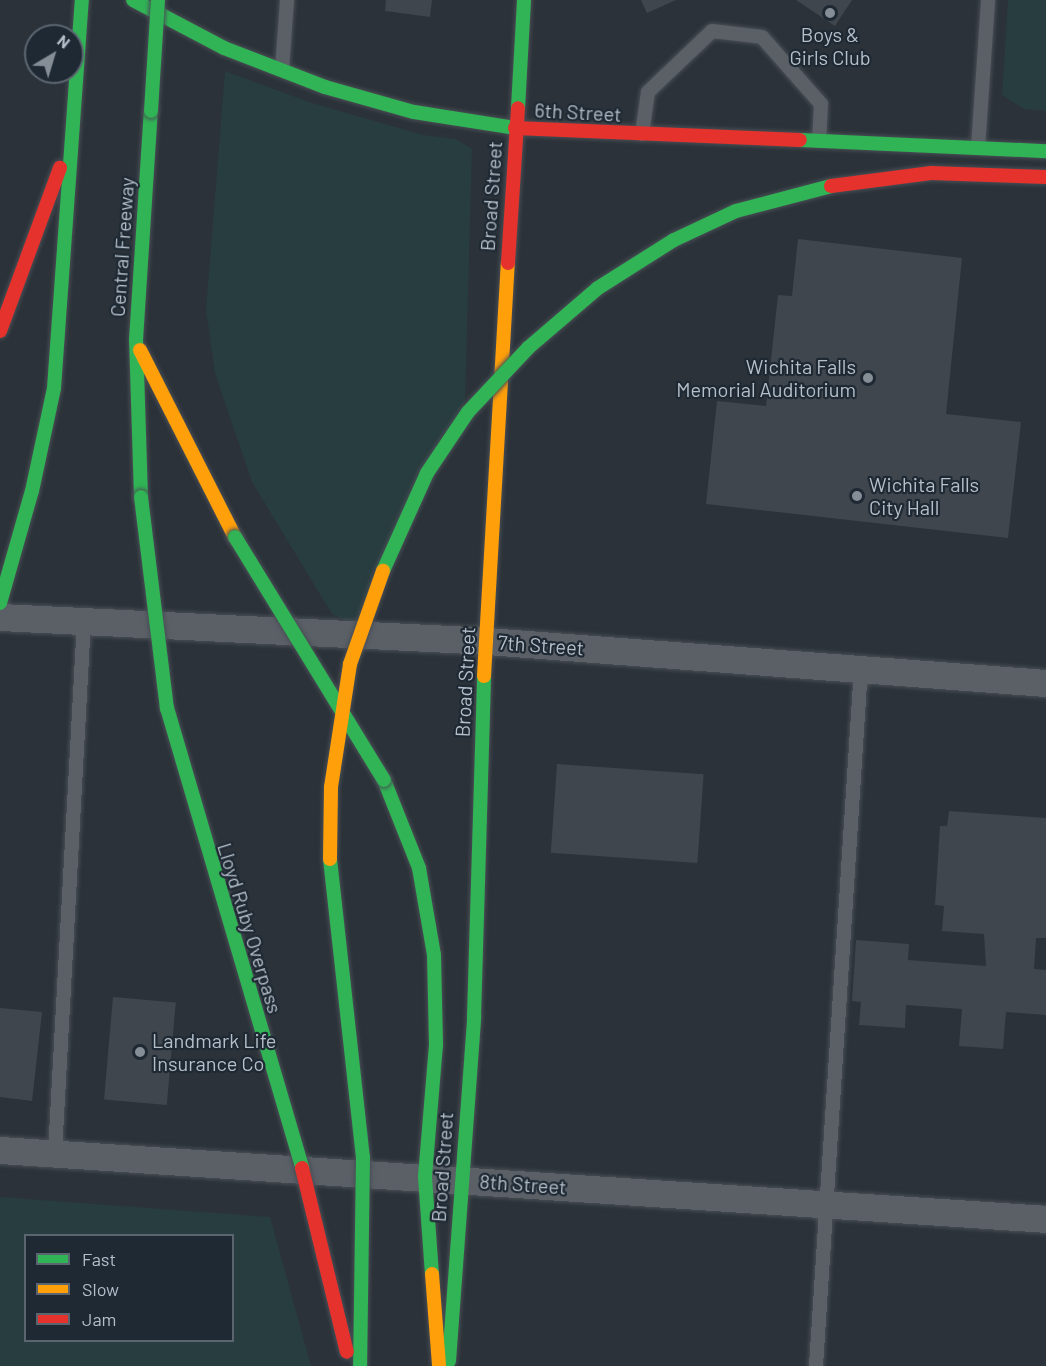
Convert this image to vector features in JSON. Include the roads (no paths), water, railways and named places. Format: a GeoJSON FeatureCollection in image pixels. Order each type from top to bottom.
{"type":"FeatureCollection","features":[{"type":"Feature","properties":{"kind":"main road"},"geometry":{"type":"LineString","coordinates":[[0,603],[32,491],[54,388],[82,0]]}},
{"type":"Feature","properties":{"kind":"main road","name":"6th Street"},"geometry":{"type":"LineString","coordinates":[[133,0],[224,48],[282,70],[414,112],[515,128],[1046,151]]}},
{"type":"Feature","properties":{"kind":"main road","name":"Central Freeway"},"geometry":{"type":"LineString","coordinates":[[141,497],[136,340],[158,0]]}},
{"type":"Feature","properties":{"kind":"main road","name":"Broad Street"},"geometry":{"type":"LineString","coordinates":[[449,1366],[460,1180],[474,1005],[487,641],[524,0]]}},
{"type":"Feature","properties":{"kind":"main road"},"geometry":{"type":"LineString","coordinates":[[0,331],[73,133]]}},
{"type":"Feature","properties":{"kind":"main road"},"geometry":{"type":"LineString","coordinates":[[360,1366],[363,1157],[330,872],[331,787],[350,664],[398,530],[427,473],[468,412],[528,348],[598,288],[674,240],[736,211],[828,186],[931,172],[1046,177]]}},
{"type":"Feature","properties":{"kind":"main road"},"geometry":{"type":"LineString","coordinates":[[136,340],[235,537],[384,780],[419,868],[434,955],[435,1045],[425,1177],[440,1366]]}},
{"type":"Feature","properties":{"kind":"main road","name":"Lloyd Ruby Overpass"},"geometry":{"type":"LineString","coordinates":[[141,497],[167,708],[194,811],[300,1159],[349,1366]]}},
{"type":"Feature","properties":{"kind":"street","name":"7th Street"},"geometry":{"type":"LineString","coordinates":[[0,617],[487,641],[1046,683]]}},
{"type":"Feature","properties":{"kind":"street","name":"8th Street"},"geometry":{"type":"LineString","coordinates":[[0,1150],[1046,1219]]}},
{"type":"Feature","properties":{"kind":"lane"},"geometry":{"type":"LineString","coordinates":[[282,70],[287,0]]}},
{"type":"Feature","properties":{"kind":"lane"},"geometry":{"type":"LineString","coordinates":[[978,148],[988,0]]}},
{"type":"Feature","properties":{"kind":"lane"},"geometry":{"type":"LineString","coordinates":[[642,134],[648,92],[712,32],[762,37],[821,104],[819,141]]}},
{"type":"Feature","properties":{"kind":"lane"},"geometry":{"type":"LineString","coordinates":[[55,1153],[84,621]]}},
{"type":"Feature","properties":{"kind":"lane"},"geometry":{"type":"LineString","coordinates":[[816,1366],[861,669]]}},
{"type":"Feature","properties":{"kind":"place","name":"Boys & Girls Club"},"geometry":{"type":"Point","coordinates":[830,13]}},
{"type":"Feature","properties":{"kind":"place","name":"Wichita Falls Memorial Auditorium"},"geometry":{"type":"Point","coordinates":[868,378]}},
{"type":"Feature","properties":{"kind":"place","name":"Wichita Falls City Hall"},"geometry":{"type":"Point","coordinates":[857,496]}},
{"type":"Feature","properties":{"kind":"place","name":"Landmark Life Insurance Co"},"geometry":{"type":"Point","coordinates":[140,1052]}}]}
